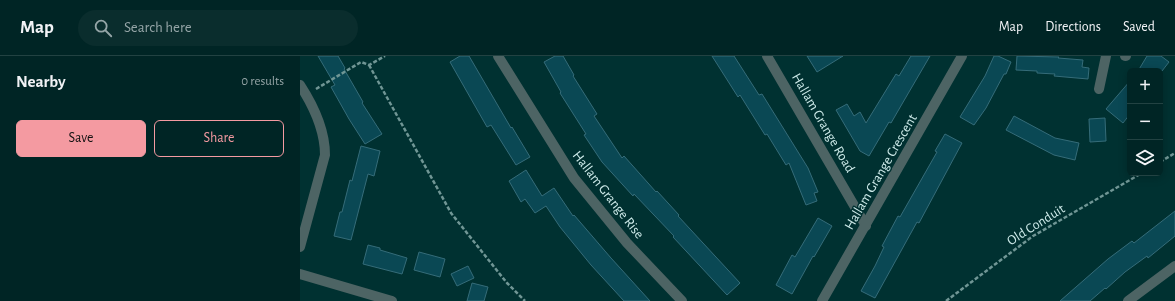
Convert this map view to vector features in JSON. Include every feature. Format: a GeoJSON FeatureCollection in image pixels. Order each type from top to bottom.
{"type":"FeatureCollection","features":[{"type":"Feature","properties":{"kind":"street","name":"Hallam Grange Rise"},"geometry":{"type":"LineString","coordinates":[[498,56],[574,178],[627,243],[682,301]]}},
{"type":"Feature","properties":{"kind":"street","name":"Hallam Grange Road"},"geometry":{"type":"LineString","coordinates":[[768,56],[866,226]]}},
{"type":"Feature","properties":{"kind":"street","name":"Hallam Grange Crescent"},"geometry":{"type":"LineString","coordinates":[[822,301],[962,56]]}},
{"type":"Feature","properties":{"kind":"street"},"geometry":{"type":"LineString","coordinates":[[1099,89],[1106,56]]}},
{"type":"Feature","properties":{"kind":"street"},"geometry":{"type":"LineString","coordinates":[[300,84],[322,130],[325,142],[325,155],[300,247]]}},
{"type":"Feature","properties":{"kind":"street"},"geometry":{"type":"LineString","coordinates":[[1128,301],[1175,266]]}},
{"type":"Feature","properties":{"kind":"street"},"geometry":{"type":"LineString","coordinates":[[300,274],[392,301]]}},
{"type":"Feature","properties":{"kind":"path"},"geometry":{"type":"LineString","coordinates":[[369,65],[385,56]]}},
{"type":"Feature","properties":{"kind":"path"},"geometry":{"type":"LineString","coordinates":[[306,94],[361,62],[369,65],[451,214],[507,283],[525,301]]}},
{"type":"Feature","properties":{"kind":"path"},"geometry":{"type":"LineString","coordinates":[[1163,160],[1175,154]]}},
{"type":"Feature","properties":{"kind":"path","name":"Old Conduit"},"geometry":{"type":"LineString","coordinates":[[946,301],[1033,236],[1137,176]]}},
{"type":"Feature","properties":{"kind":"building"},"geometry":{"type":"Polygon","coordinates":[[[318,56],[338,56],[363,102],[362,103],[382,134],[365,144],[331,87],[335,85],[318,56]]]}},
{"type":"Feature","properties":{"kind":"building"},"geometry":{"type":"Polygon","coordinates":[[[460,56],[469,56],[511,128],[512,127],[530,157],[516,165],[491,125],[487,127],[450,62],[460,56]]]}},
{"type":"Feature","properties":{"kind":"building"},"geometry":{"type":"Polygon","coordinates":[[[555,56],[563,56],[574,75],[573,76],[597,114],[594,116],[622,158],[624,156],[740,283],[727,295],[673,237],[674,236],[634,194],[633,196],[602,162],[584,135],[586,134],[560,93],[561,92],[544,62],[555,56]]]}},
{"type":"Feature","properties":{"kind":"building"},"geometry":{"type":"Polygon","coordinates":[[[712,56],[734,56],[759,95],[762,94],[808,168],[818,192],[814,193],[817,201],[806,205],[789,163],[786,165],[767,134],[765,135],[740,95],[738,97],[712,56]]]}},
{"type":"Feature","properties":{"kind":"building"},"geometry":{"type":"Polygon","coordinates":[[[807,56],[843,56],[817,72],[807,56]]]}},
{"type":"Feature","properties":{"kind":"building"},"geometry":{"type":"Polygon","coordinates":[[[911,56],[930,56],[891,123],[889,122],[869,156],[860,151],[836,110],[847,104],[854,116],[860,112],[866,123],[896,74],[899,76],[911,56]]]}},
{"type":"Feature","properties":{"kind":"building"},"geometry":{"type":"Polygon","coordinates":[[[994,56],[998,56],[1011,62],[1006,74],[1004,74],[986,108],[974,125],[960,117],[985,76],[994,56]]]}},
{"type":"Feature","properties":{"kind":"building"},"geometry":{"type":"Polygon","coordinates":[[[1017,56],[1059,57],[1058,58],[1083,60],[1082,67],[1089,68],[1088,79],[1054,76],[1055,74],[1037,73],[1037,71],[1016,70],[1017,56]]]}},
{"type":"Feature","properties":{"kind":"building"},"geometry":{"type":"Polygon","coordinates":[[[1147,56],[1161,56],[1169,62],[1163,70],[1163,68],[1140,68],[1147,56]]]}},
{"type":"Feature","properties":{"kind":"building"},"geometry":{"type":"Polygon","coordinates":[[[1127,84],[1127,118],[1123,123],[1106,109],[1127,84]]]}},
{"type":"Feature","properties":{"kind":"building"},"geometry":{"type":"Polygon","coordinates":[[[1014,116],[1055,138],[1079,143],[1075,160],[1054,155],[1006,130],[1014,116]]]}},
{"type":"Feature","properties":{"kind":"building"},"geometry":{"type":"Polygon","coordinates":[[[1105,118],[1106,141],[1090,142],[1089,119],[1105,118]]]}},
{"type":"Feature","properties":{"kind":"building"},"geometry":{"type":"Polygon","coordinates":[[[945,134],[962,143],[919,223],[917,222],[875,298],[861,291],[875,266],[884,247],[882,246],[898,216],[900,217],[937,152],[935,151],[945,134]]]}},
{"type":"Feature","properties":{"kind":"building"},"geometry":{"type":"Polygon","coordinates":[[[361,146],[380,151],[374,176],[368,174],[351,240],[334,236],[350,180],[352,181],[361,146]]]}},
{"type":"Feature","properties":{"kind":"building"},"geometry":{"type":"Polygon","coordinates":[[[526,170],[542,196],[554,188],[573,216],[574,215],[650,301],[624,301],[591,265],[560,227],[546,206],[535,213],[525,199],[521,202],[509,181],[526,170]]]}},
{"type":"Feature","properties":{"kind":"building"},"geometry":{"type":"Polygon","coordinates":[[[1175,211],[1175,236],[1148,258],[1147,256],[1125,272],[1090,301],[1060,301],[1108,259],[1132,241],[1134,243],[1175,211]]]}},
{"type":"Feature","properties":{"kind":"building"},"geometry":{"type":"Polygon","coordinates":[[[818,218],[832,226],[792,294],[776,285],[792,255],[795,257],[818,218]]]}},
{"type":"Feature","properties":{"kind":"building"},"geometry":{"type":"Polygon","coordinates":[[[368,245],[407,258],[402,274],[363,264],[368,245]]]}},
{"type":"Feature","properties":{"kind":"building"},"geometry":{"type":"Polygon","coordinates":[[[419,252],[445,259],[440,277],[414,270],[419,252]]]}},
{"type":"Feature","properties":{"kind":"building"},"geometry":{"type":"Polygon","coordinates":[[[468,266],[474,278],[457,286],[451,274],[468,266]]]}},
{"type":"Feature","properties":{"kind":"building"},"geometry":{"type":"Polygon","coordinates":[[[472,283],[488,287],[484,301],[467,301],[472,283]]]}}]}
